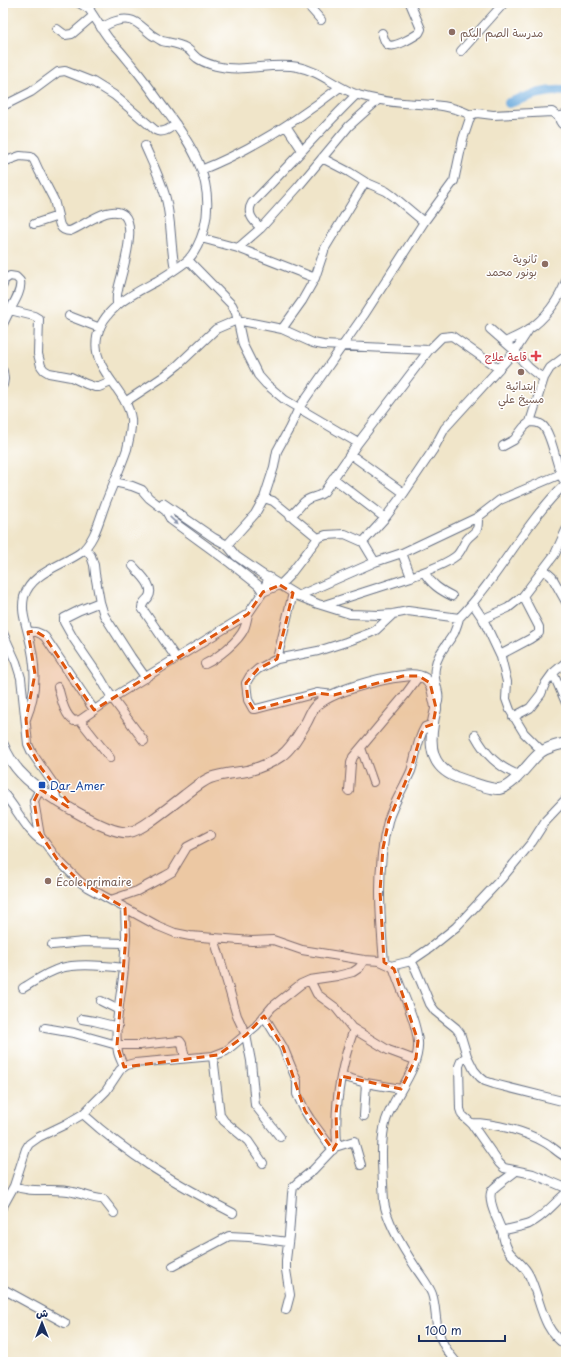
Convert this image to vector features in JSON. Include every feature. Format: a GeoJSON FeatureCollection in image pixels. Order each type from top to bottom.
{"type":"FeatureCollection","features":[{"type":"Feature","properties":{"kind":"main road"},"geometry":{"type":"LineString","coordinates":[[3,745],[17,768],[27,779],[40,789],[89,819],[118,832],[129,832],[145,824],[198,785],[211,778],[260,767],[283,754],[297,738],[315,706],[334,694],[350,688],[393,677],[407,675],[419,676],[430,683],[433,689],[436,708],[432,724],[432,748],[434,756],[437,763],[456,777],[488,788],[498,789],[507,786],[542,752],[566,743]]}},
{"type":"Feature","properties":{"kind":"street"},"geometry":{"type":"LineString","coordinates":[[26,719],[32,700],[35,665],[23,615],[22,607],[24,596],[32,582],[80,552],[92,538],[127,448],[130,436],[131,419],[125,402],[103,368],[97,350],[97,337],[100,328],[117,305],[164,277],[188,260],[201,238],[206,219],[207,207],[206,193],[201,170],[195,153],[186,138],[132,65],[101,28],[91,9],[79,3]]}},
{"type":"Feature","properties":{"kind":"street"},"geometry":{"type":"LineString","coordinates":[[306,3],[321,20]]}},
{"type":"Feature","properties":{"kind":"street"},"geometry":{"type":"LineString","coordinates":[[382,33],[386,43],[392,45],[402,42],[419,33],[420,29],[410,3]]}},
{"type":"Feature","properties":{"kind":"street"},"geometry":{"type":"LineString","coordinates":[[461,51],[504,3]]}},
{"type":"Feature","properties":{"kind":"street"},"geometry":{"type":"LineString","coordinates":[[57,29],[65,35],[72,34],[91,9]]}},
{"type":"Feature","properties":{"kind":"street"},"geometry":{"type":"LineString","coordinates":[[101,28],[114,21],[135,21],[161,40],[178,44],[186,48],[198,59],[207,64],[218,67],[234,69],[286,66],[298,67],[328,79],[340,87],[378,100],[447,106],[459,109],[471,115],[477,113],[493,115],[552,112],[563,117],[561,123],[566,126]]}},
{"type":"Feature","properties":{"kind":"street"},"geometry":{"type":"LineString","coordinates":[[3,106],[31,92],[58,72],[65,71],[94,82],[114,95],[155,130],[161,132],[166,131],[176,124]]}},
{"type":"Feature","properties":{"kind":"street"},"geometry":{"type":"LineString","coordinates":[[201,170],[226,160],[286,126],[318,105],[340,87]]}},
{"type":"Feature","properties":{"kind":"street"},"geometry":{"type":"LineString","coordinates":[[261,228],[251,217],[249,210],[250,207],[322,128],[357,94]]}},
{"type":"Feature","properties":{"kind":"street"},"geometry":{"type":"LineString","coordinates":[[238,248],[261,228],[298,187],[349,126],[378,100]]}},
{"type":"Feature","properties":{"kind":"street"},"geometry":{"type":"LineString","coordinates":[[227,545],[255,514],[264,498],[274,467],[277,451],[299,408],[424,222],[454,181],[463,139],[471,115]]}},
{"type":"Feature","properties":{"kind":"street"},"geometry":{"type":"LineString","coordinates":[[286,126],[302,150]]}},
{"type":"Feature","properties":{"kind":"street"},"geometry":{"type":"LineString","coordinates":[[145,146],[166,196],[170,221],[174,269]]}},
{"type":"Feature","properties":{"kind":"street"},"geometry":{"type":"LineString","coordinates":[[3,162],[20,156],[31,157],[34,160],[38,171],[54,200],[61,229],[66,231],[76,229],[105,213],[119,212],[125,216],[128,226],[129,241],[125,264],[117,291],[117,305]]}},
{"type":"Feature","properties":{"kind":"street"},"geometry":{"type":"LineString","coordinates":[[322,158],[394,196],[424,222]]}},
{"type":"Feature","properties":{"kind":"street"},"geometry":{"type":"LineString","coordinates":[[282,329],[302,301],[314,278],[325,248],[365,182]]}},
{"type":"Feature","properties":{"kind":"street"},"geometry":{"type":"LineString","coordinates":[[34,224],[58,216]]}},
{"type":"Feature","properties":{"kind":"street"},"geometry":{"type":"LineString","coordinates":[[201,238],[238,248],[314,278]]}},
{"type":"Feature","properties":{"kind":"street"},"geometry":{"type":"LineString","coordinates":[[188,260],[232,305],[236,313],[244,346],[258,375],[266,384],[285,400],[358,443]]}},
{"type":"Feature","properties":{"kind":"street"},"geometry":{"type":"LineString","coordinates":[[3,285],[4,280],[10,276],[16,277],[21,284],[17,296],[3,324]]}},
{"type":"Feature","properties":{"kind":"street"},"geometry":{"type":"LineString","coordinates":[[363,542],[386,518],[404,493],[433,450],[445,428],[505,363],[528,331],[550,310],[562,291],[566,281]]}},
{"type":"Feature","properties":{"kind":"street"},"geometry":{"type":"LineString","coordinates":[[10,310],[34,316],[38,319],[38,354],[41,366],[44,370],[49,373],[72,377],[95,387],[104,386],[111,382]]}},
{"type":"Feature","properties":{"kind":"street"},"geometry":{"type":"LineString","coordinates":[[69,316],[100,328]]}},
{"type":"Feature","properties":{"kind":"street"},"geometry":{"type":"LineString","coordinates":[[125,402],[178,365],[216,329],[237,320],[282,329],[313,343],[323,345],[429,350]]}},
{"type":"Feature","properties":{"kind":"street"},"geometry":{"type":"LineString","coordinates":[[490,329],[515,351],[523,364],[544,378]]}},
{"type":"Feature","properties":{"kind":"street"},"geometry":{"type":"LineString","coordinates":[[505,342],[528,331]]}},
{"type":"Feature","properties":{"kind":"street"},"geometry":{"type":"LineString","coordinates":[[290,516],[298,511],[304,502],[310,498],[320,496],[358,443],[429,350],[442,337],[452,336],[499,369]]}},
{"type":"Feature","properties":{"kind":"street"},"geometry":{"type":"LineString","coordinates":[[503,446],[514,440],[530,422],[544,378],[550,368],[566,356]]}},
{"type":"Feature","properties":{"kind":"street"},"geometry":{"type":"LineString","coordinates":[[505,363],[523,364]]}},
{"type":"Feature","properties":{"kind":"street"},"geometry":{"type":"LineString","coordinates":[[3,371],[3,385]]}},
{"type":"Feature","properties":{"kind":"street"},"geometry":{"type":"LineString","coordinates":[[436,708],[439,696],[434,677],[436,662],[454,632],[459,618],[473,604],[544,507],[566,485],[546,428],[537,422],[530,422]]}},
{"type":"Feature","properties":{"kind":"street"},"geometry":{"type":"LineString","coordinates":[[350,454],[404,493]]}},
{"type":"Feature","properties":{"kind":"street"},"geometry":{"type":"LineString","coordinates":[[296,594],[375,562],[402,553],[478,517],[500,500],[561,474]]}},
{"type":"Feature","properties":{"kind":"street"},"geometry":{"type":"LineString","coordinates":[[333,478],[386,518]]}},
{"type":"Feature","properties":{"kind":"street"},"geometry":{"type":"LineString","coordinates":[[114,482],[142,490],[149,498],[166,511],[171,520],[230,563],[258,585],[264,592]]}},
{"type":"Feature","properties":{"kind":"street"},"geometry":{"type":"LineString","coordinates":[[147,495],[157,498],[214,538],[227,545],[236,556],[262,574],[296,594],[318,604],[350,614],[393,614],[408,611],[459,618]]}},
{"type":"Feature","properties":{"kind":"street"},"geometry":{"type":"LineString","coordinates":[[264,498],[273,502],[318,538]]}},
{"type":"Feature","properties":{"kind":"street"},"geometry":{"type":"LineString","coordinates":[[324,605],[411,577],[458,555],[467,538],[478,528],[478,517]]}},
{"type":"Feature","properties":{"kind":"street"},"geometry":{"type":"LineString","coordinates":[[483,619],[508,608],[524,596],[555,554],[566,530]]}},
{"type":"Feature","properties":{"kind":"street"},"geometry":{"type":"LineString","coordinates":[[264,592],[280,585],[289,576],[318,538],[326,535],[345,534],[363,542],[375,562]]}},
{"type":"Feature","properties":{"kind":"street"},"geometry":{"type":"LineString","coordinates":[[85,548],[91,556],[94,565],[100,602],[104,615],[146,678]]}},
{"type":"Feature","properties":{"kind":"street"},"geometry":{"type":"LineString","coordinates":[[402,553],[411,577]]}},
{"type":"Feature","properties":{"kind":"street"},"geometry":{"type":"LineString","coordinates":[[230,563],[236,556]]}},
{"type":"Feature","properties":{"kind":"street"},"geometry":{"type":"LineString","coordinates":[[133,566],[151,589],[149,596],[142,604],[142,607],[176,658]]}},
{"type":"Feature","properties":{"kind":"street"},"geometry":{"type":"LineString","coordinates":[[544,570],[552,577],[566,602]]}},
{"type":"Feature","properties":{"kind":"street"},"geometry":{"type":"LineString","coordinates":[[424,572],[428,579],[438,589],[452,596]]}},
{"type":"Feature","properties":{"kind":"street"},"geometry":{"type":"LineString","coordinates":[[204,664],[215,659],[242,634],[248,614],[264,592],[269,578]]}},
{"type":"Feature","properties":{"kind":"street"},"geometry":{"type":"LineString","coordinates":[[277,659],[296,594]]}},
{"type":"Feature","properties":{"kind":"street"},"geometry":{"type":"LineString","coordinates":[[500,654],[530,640],[539,633],[539,627],[524,596]]}},
{"type":"Feature","properties":{"kind":"street"},"geometry":{"type":"LineString","coordinates":[[100,602],[64,618],[64,622],[112,698],[144,741]]}},
{"type":"Feature","properties":{"kind":"street"},"geometry":{"type":"LineString","coordinates":[[473,604],[483,619],[500,654],[507,682],[506,699],[513,717],[524,733],[542,752]]}},
{"type":"Feature","properties":{"kind":"street"},"geometry":{"type":"LineString","coordinates":[[58,687],[69,717],[74,721],[80,720],[112,698],[248,614]]}},
{"type":"Feature","properties":{"kind":"street"},"geometry":{"type":"LineString","coordinates":[[334,694],[317,693],[268,705],[258,709],[253,709],[248,700],[246,683],[250,676],[258,669],[277,659],[318,651],[346,642],[376,630],[393,614]]}},
{"type":"Feature","properties":{"kind":"street"},"geometry":{"type":"LineString","coordinates":[[28,632],[35,631],[45,637],[94,710]]}},
{"type":"Feature","properties":{"kind":"street"},"geometry":{"type":"LineString","coordinates":[[3,633],[18,670],[26,719],[26,734],[32,754],[55,786],[56,800]]}},
{"type":"Feature","properties":{"kind":"street"},"geometry":{"type":"LineString","coordinates":[[513,717],[530,708],[536,702],[545,684],[553,673],[566,662]]}},
{"type":"Feature","properties":{"kind":"street"},"geometry":{"type":"LineString","coordinates":[[553,673],[566,703]]}},
{"type":"Feature","properties":{"kind":"street"},"geometry":{"type":"LineString","coordinates":[[349,791],[352,760],[419,676]]}},
{"type":"Feature","properties":{"kind":"street"},"geometry":{"type":"LineString","coordinates":[[80,720],[110,758]]}},
{"type":"Feature","properties":{"kind":"street"},"geometry":{"type":"LineString","coordinates":[[388,964],[380,891],[384,841],[389,820],[411,769],[422,730],[432,724]]}},
{"type":"Feature","properties":{"kind":"street"},"geometry":{"type":"LineString","coordinates":[[475,735],[491,758],[498,765],[518,775]]}},
{"type":"Feature","properties":{"kind":"street"},"geometry":{"type":"LineString","coordinates":[[361,748],[373,782]]}},
{"type":"Feature","properties":{"kind":"street"},"geometry":{"type":"LineString","coordinates":[[40,789],[34,801],[39,832],[56,859],[79,881],[158,926],[175,933],[190,936],[252,941],[273,940],[302,950],[364,960],[380,960],[394,969],[416,1031],[418,1051],[389,1112],[384,1128],[382,1139],[385,1211],[411,1260],[426,1282],[432,1295],[438,1329],[442,1342],[446,1350],[456,1362]]}},
{"type":"Feature","properties":{"kind":"street"},"geometry":{"type":"LineString","coordinates":[[3,793],[34,835],[45,842]]}},
{"type":"Feature","properties":{"kind":"street"},"geometry":{"type":"LineString","coordinates":[[388,964],[411,961],[456,927],[502,878],[532,842],[546,820],[566,799]]}},
{"type":"Feature","properties":{"kind":"street"},"geometry":{"type":"LineString","coordinates":[[112,900],[137,891],[172,872],[187,847],[210,835]]}},
{"type":"Feature","properties":{"kind":"street"},"geometry":{"type":"LineString","coordinates":[[124,908],[124,968],[118,1027],[118,1052],[124,1066]]}},
{"type":"Feature","properties":{"kind":"street"},"geometry":{"type":"LineString","coordinates":[[214,938],[238,1016],[246,1035],[251,1060],[256,1105],[280,1137]]}},
{"type":"Feature","properties":{"kind":"street"},"geometry":{"type":"LineString","coordinates":[[52,945],[84,942],[125,943]]}},
{"type":"Feature","properties":{"kind":"street"},"geometry":{"type":"LineString","coordinates":[[3,1206],[14,1186],[29,1144],[39,1136],[66,1124],[83,1114],[106,1091],[124,1066],[135,1063],[213,1056],[226,1051],[246,1035],[288,992],[300,984],[310,980],[353,972],[359,968],[364,960]]}},
{"type":"Feature","properties":{"kind":"street"},"geometry":{"type":"LineString","coordinates":[[411,961],[430,1004],[442,1018],[456,1028],[460,1033],[467,1056],[474,1070],[485,1081],[566,1102]]}},
{"type":"Feature","properties":{"kind":"street"},"geometry":{"type":"LineString","coordinates":[[22,988],[50,972],[62,968],[93,966],[124,968]]}},
{"type":"Feature","properties":{"kind":"street"},"geometry":{"type":"LineString","coordinates":[[310,980],[317,994],[336,1008],[354,1029],[388,1050],[415,1060]]}},
{"type":"Feature","properties":{"kind":"street"},"geometry":{"type":"LineString","coordinates":[[101,1001],[119,1010]]}},
{"type":"Feature","properties":{"kind":"street"},"geometry":{"type":"LineString","coordinates":[[264,1016],[283,1047],[297,1081],[297,1094],[305,1110],[310,1119],[334,1149]]}},
{"type":"Feature","properties":{"kind":"street"},"geometry":{"type":"LineString","coordinates":[[82,1019],[118,1027]]}},
{"type":"Feature","properties":{"kind":"street"},"geometry":{"type":"LineString","coordinates":[[45,1028],[118,1045],[140,1045],[180,1041],[185,1058]]}},
{"type":"Feature","properties":{"kind":"street"},"geometry":{"type":"LineString","coordinates":[[286,1310],[290,1295],[286,1270],[292,1194],[294,1187],[334,1149],[337,1143],[336,1113],[341,1076],[349,1041],[354,1029]]}},
{"type":"Feature","properties":{"kind":"street"},"geometry":{"type":"LineString","coordinates":[[213,1056],[220,1115],[224,1121],[248,1141],[263,1164]]}},
{"type":"Feature","properties":{"kind":"street"},"geometry":{"type":"LineString","coordinates":[[467,1056],[461,1061],[459,1066],[460,1109],[464,1117],[471,1123],[504,1168],[533,1174],[566,1188]]}},
{"type":"Feature","properties":{"kind":"street"},"geometry":{"type":"LineString","coordinates":[[341,1076],[366,1083],[401,1089]]}},
{"type":"Feature","properties":{"kind":"street"},"geometry":{"type":"LineString","coordinates":[[364,1116],[366,1083]]}},
{"type":"Feature","properties":{"kind":"street"},"geometry":{"type":"LineString","coordinates":[[83,1114],[105,1133],[157,1171],[233,1214]]}},
{"type":"Feature","properties":{"kind":"street"},"geometry":{"type":"LineString","coordinates":[[471,1123],[488,1123],[524,1133],[544,1142],[566,1157]]}},
{"type":"Feature","properties":{"kind":"street"},"geometry":{"type":"LineString","coordinates":[[334,1149],[354,1140],[361,1165]]}},
{"type":"Feature","properties":{"kind":"street"},"geometry":{"type":"LineString","coordinates":[[516,1171],[492,1190],[490,1199],[507,1249],[529,1274],[538,1296],[544,1320],[549,1330],[566,1345]]}},
{"type":"Feature","properties":{"kind":"street"},"geometry":{"type":"LineString","coordinates":[[14,1186],[20,1189],[31,1190],[71,1191],[90,1198],[103,1199],[114,1214]]}},
{"type":"Feature","properties":{"kind":"street"},"geometry":{"type":"LineString","coordinates":[[502,1231],[520,1227],[534,1221],[566,1193]]}},
{"type":"Feature","properties":{"kind":"street"},"geometry":{"type":"LineString","coordinates":[[173,1266],[229,1236],[288,1242]]}},
{"type":"Feature","properties":{"kind":"street"},"geometry":{"type":"LineString","coordinates":[[3,1289],[65,1323]]}},
{"type":"Feature","properties":{"kind":"highlighted area"},"geometry":{"type":"Polygon","coordinates":[[[280,585],[293,593],[277,659],[258,669],[246,683],[248,700],[254,710],[317,693],[334,695],[403,676],[419,676],[430,683],[436,708],[433,724],[425,727],[421,734],[411,769],[389,820],[383,848],[380,891],[384,962],[394,969],[418,1041],[416,1058],[401,1089],[341,1076],[336,1113],[337,1143],[333,1150],[305,1111],[283,1047],[264,1016],[246,1035],[218,1055],[124,1067],[117,1045],[126,936],[125,908],[79,881],[57,859],[39,832],[34,801],[40,789],[68,807],[70,804],[41,768],[28,744],[26,719],[35,674],[28,632],[35,631],[45,637],[94,710],[248,614],[263,592],[280,585]]]}},
{"type":"Feature","properties":{"kind":"waterway"},"geometry":{"type":"LineString","coordinates":[[509,103],[544,92],[566,91]]}},
{"type":"Feature","properties":{"kind":"place","name":"مدرسة الصم البكم"},"geometry":{"type":"Point","coordinates":[452,32]}},
{"type":"Feature","properties":{"kind":"place","name":"ثانوية بونور محمد"},"geometry":{"type":"Point","coordinates":[545,264]}},
{"type":"Feature","properties":{"kind":"place","name":"قاعة علاج"},"geometry":{"type":"Point","coordinates":[536,356]}},
{"type":"Feature","properties":{"kind":"place","name":"إبتدائية مسيخ علي"},"geometry":{"type":"Point","coordinates":[521,372]}},
{"type":"Feature","properties":{"kind":"place","name":"Dar_Amer"},"geometry":{"type":"Point","coordinates":[42,785]}},
{"type":"Feature","properties":{"kind":"place","name":"École primaire"},"geometry":{"type":"Point","coordinates":[48,881]}}]}
